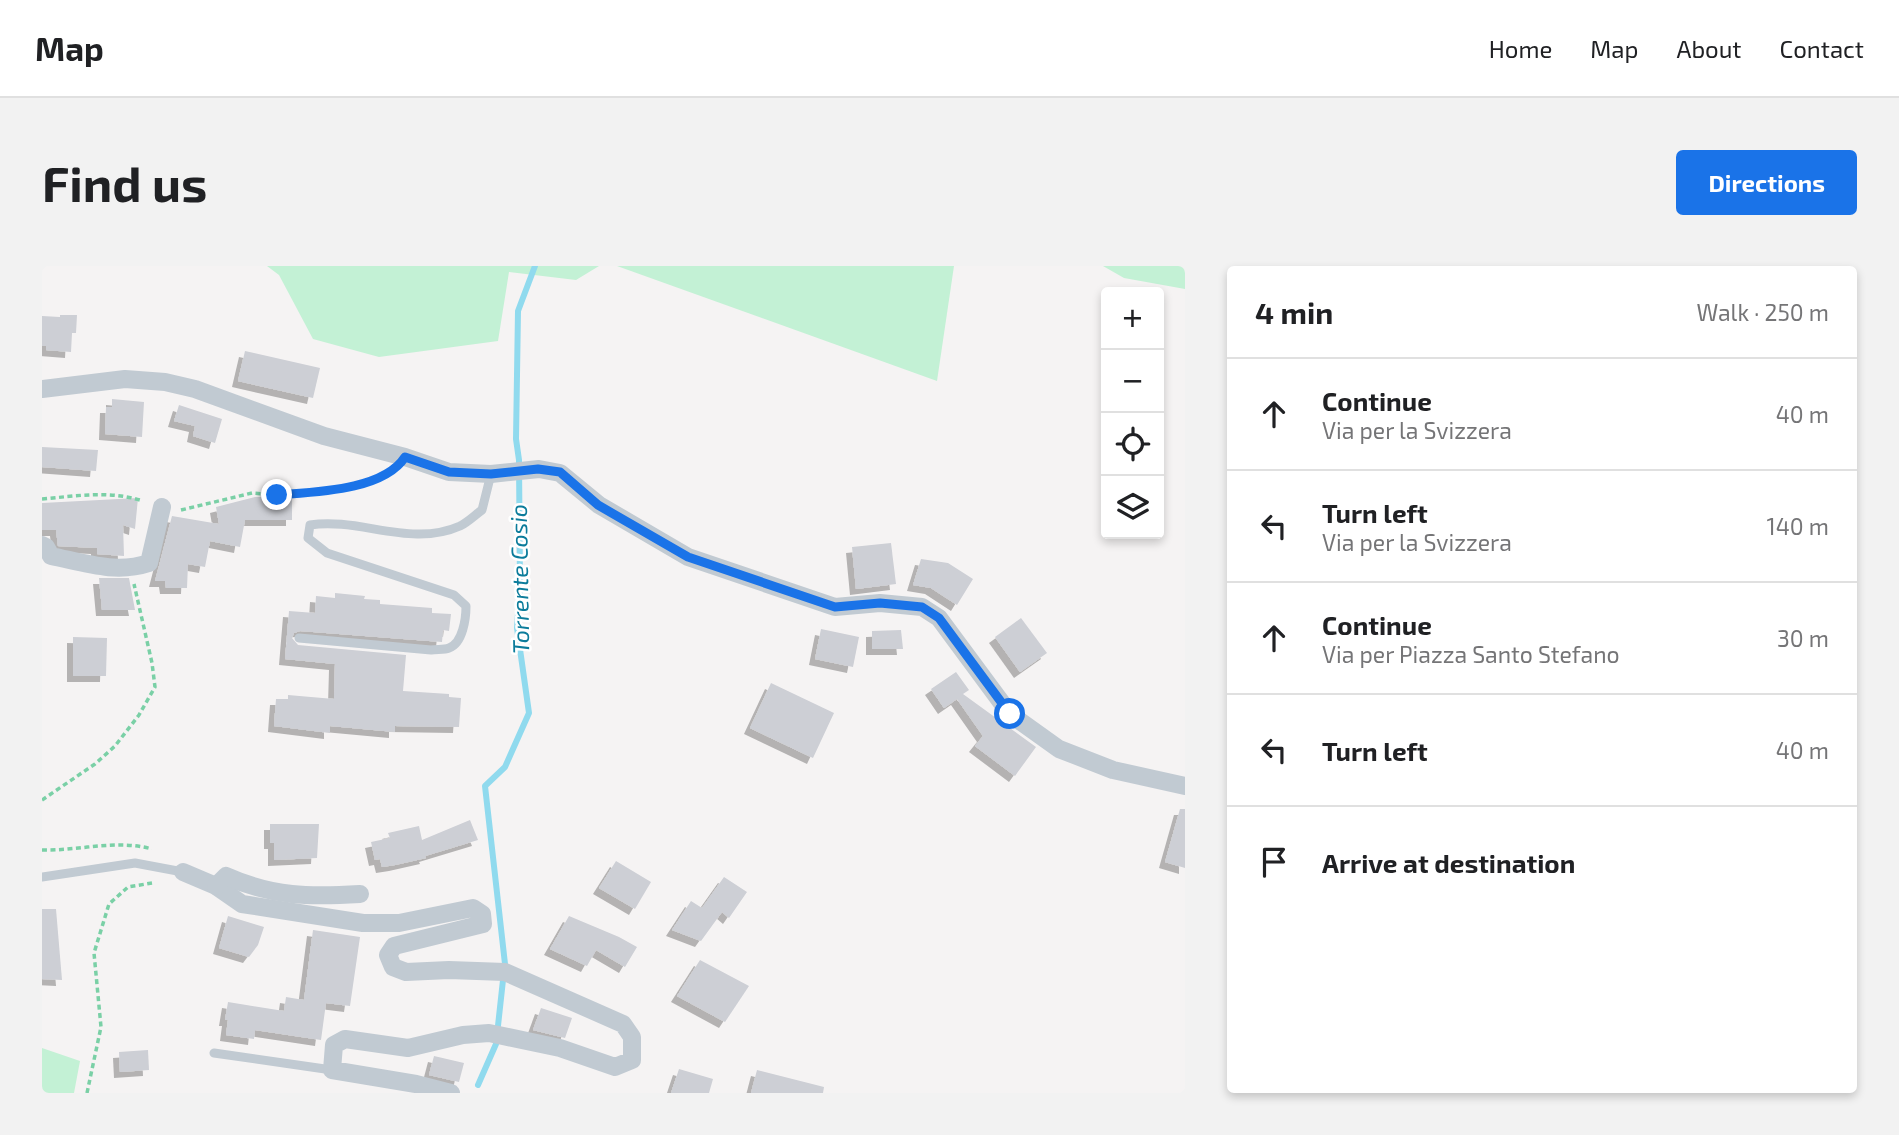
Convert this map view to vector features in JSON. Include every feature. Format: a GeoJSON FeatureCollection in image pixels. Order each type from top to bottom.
{"type":"FeatureCollection","features":[{"type":"Feature","properties":{"kind":"street"},"geometry":{"type":"LineString","coordinates":[[42,389],[125,379],[165,382],[195,388],[324,436],[405,457],[449,472],[491,474],[538,469],[560,472],[598,505],[688,557],[835,607],[880,603],[922,607],[939,618],[1010,714],[1059,748],[1113,770],[1185,786]]}},
{"type":"Feature","properties":{"kind":"street"},"geometry":{"type":"LineString","coordinates":[[42,545],[51,556],[131,569],[149,563],[162,507]]}},
{"type":"Feature","properties":{"kind":"street"},"geometry":{"type":"LineString","coordinates":[[183,872],[216,886],[242,904],[363,923],[399,923],[473,908],[482,914],[483,924],[394,946],[388,955],[393,967],[406,972],[505,972],[623,1024],[632,1037],[632,1060],[615,1067],[560,1048],[497,1033],[463,1035],[408,1048],[345,1038],[334,1045],[332,1070],[416,1084],[451,1093]]}},
{"type":"Feature","properties":{"kind":"street"},"geometry":{"type":"LineString","coordinates":[[216,886],[226,876],[251,887],[310,897],[360,894]]}},
{"type":"Feature","properties":{"kind":"lane"},"geometry":{"type":"LineString","coordinates":[[299,638],[431,650],[448,649],[457,643],[466,617],[466,606],[454,595],[327,553],[308,538],[310,525],[328,522],[404,535],[460,526],[482,510],[491,474]]}},
{"type":"Feature","properties":{"kind":"lane"},"geometry":{"type":"LineString","coordinates":[[42,877],[135,863],[183,872]]}},
{"type":"Feature","properties":{"kind":"lane"},"geometry":{"type":"LineString","coordinates":[[214,1053],[332,1070]]}},
{"type":"Feature","properties":{"kind":"path"},"geometry":{"type":"LineString","coordinates":[[42,499],[101,494],[125,495],[181,510],[252,493],[277,495],[359,487],[400,465],[405,457]]}},
{"type":"Feature","properties":{"kind":"path"},"geometry":{"type":"LineString","coordinates":[[42,800],[95,764],[115,746],[139,715],[155,687],[131,569]]}},
{"type":"Feature","properties":{"kind":"path"},"geometry":{"type":"LineString","coordinates":[[87,1093],[101,1027],[94,953],[109,904],[128,887],[158,884]]}},
{"type":"Feature","properties":{"kind":"green space"},"geometry":{"type":"Polygon","coordinates":[[[267,266],[599,266],[576,280],[509,272],[498,341],[379,357],[313,339],[279,275],[267,266]]]}},
{"type":"Feature","properties":{"kind":"green space"},"geometry":{"type":"Polygon","coordinates":[[[617,266],[954,266],[937,381],[617,266]]]}},
{"type":"Feature","properties":{"kind":"green space"},"geometry":{"type":"Polygon","coordinates":[[[1103,266],[1185,266],[1185,289],[1124,278],[1103,266]]]}},
{"type":"Feature","properties":{"kind":"green space"},"geometry":{"type":"Polygon","coordinates":[[[42,1048],[80,1061],[74,1093],[42,1093],[42,1048]]]}},
{"type":"Feature","properties":{"kind":"building"},"geometry":{"type":"Polygon","coordinates":[[[77,315],[71,352],[46,350],[46,346],[42,346],[42,316],[77,315]]]}},
{"type":"Feature","properties":{"kind":"building"},"geometry":{"type":"Polygon","coordinates":[[[245,351],[320,368],[313,398],[238,381],[245,351]]]}},
{"type":"Feature","properties":{"kind":"building"},"geometry":{"type":"Polygon","coordinates":[[[112,399],[144,402],[142,437],[105,434],[106,407],[112,407],[112,399]]]}},
{"type":"Feature","properties":{"kind":"building"},"geometry":{"type":"Polygon","coordinates":[[[179,405],[222,419],[215,443],[193,436],[195,426],[174,421],[179,405]]]}},
{"type":"Feature","properties":{"kind":"building"},"geometry":{"type":"Polygon","coordinates":[[[42,447],[98,450],[96,471],[42,467],[42,447]]]}},
{"type":"Feature","properties":{"kind":"building"},"geometry":{"type":"Polygon","coordinates":[[[255,497],[292,497],[292,520],[245,520],[240,547],[210,541],[205,567],[188,564],[187,588],[166,588],[165,581],[155,581],[172,516],[219,524],[216,507],[255,497]]]}},
{"type":"Feature","properties":{"kind":"building"},"geometry":{"type":"Polygon","coordinates":[[[138,498],[135,529],[123,525],[124,556],[97,554],[97,548],[58,546],[56,530],[42,530],[42,503],[138,498]]]}},
{"type":"Feature","properties":{"kind":"building"},"geometry":{"type":"Polygon","coordinates":[[[891,543],[896,584],[856,589],[852,547],[891,543]]]}},
{"type":"Feature","properties":{"kind":"building"},"geometry":{"type":"Polygon","coordinates":[[[921,559],[948,563],[973,579],[957,605],[931,588],[913,585],[921,559]]]}},
{"type":"Feature","properties":{"kind":"building"},"geometry":{"type":"Polygon","coordinates":[[[99,578],[129,578],[135,610],[102,610],[99,578]]]}},
{"type":"Feature","properties":{"kind":"building"},"geometry":{"type":"Polygon","coordinates":[[[335,593],[365,596],[364,599],[380,600],[380,604],[432,608],[432,613],[451,614],[449,631],[443,630],[442,642],[300,631],[294,633],[292,638],[298,645],[406,655],[403,691],[449,694],[449,697],[461,698],[459,727],[395,726],[395,732],[330,726],[330,733],[274,726],[276,699],[288,699],[288,695],[334,699],[335,664],[285,659],[289,611],[315,613],[316,596],[335,598],[335,593]]]}},
{"type":"Feature","properties":{"kind":"building"},"geometry":{"type":"Polygon","coordinates":[[[1021,618],[1047,653],[1020,672],[995,637],[1021,618]]]}},
{"type":"Feature","properties":{"kind":"building"},"geometry":{"type":"Polygon","coordinates":[[[821,629],[859,637],[853,667],[815,659],[821,629]]]}},
{"type":"Feature","properties":{"kind":"building"},"geometry":{"type":"Polygon","coordinates":[[[901,630],[903,649],[872,649],[872,631],[901,630]]]}},
{"type":"Feature","properties":{"kind":"building"},"geometry":{"type":"Polygon","coordinates":[[[73,637],[107,638],[106,676],[73,676],[73,637]]]}},
{"type":"Feature","properties":{"kind":"building"},"geometry":{"type":"Polygon","coordinates":[[[956,672],[969,690],[963,694],[1036,747],[1015,776],[975,746],[983,736],[957,699],[944,708],[931,689],[956,672]]]}},
{"type":"Feature","properties":{"kind":"building"},"geometry":{"type":"Polygon","coordinates":[[[771,683],[834,713],[813,758],[750,728],[771,683]]]}},
{"type":"Feature","properties":{"kind":"building"},"geometry":{"type":"Polygon","coordinates":[[[1180,809],[1185,809],[1185,868],[1165,862],[1180,809]]]}},
{"type":"Feature","properties":{"kind":"building"},"geometry":{"type":"Polygon","coordinates":[[[470,820],[478,840],[425,856],[426,858],[395,865],[382,867],[380,859],[375,860],[371,842],[390,838],[388,833],[419,826],[422,840],[470,820]]]}},
{"type":"Feature","properties":{"kind":"building"},"geometry":{"type":"Polygon","coordinates":[[[270,824],[319,824],[317,858],[274,860],[270,824]]]}},
{"type":"Feature","properties":{"kind":"building"},"geometry":{"type":"Polygon","coordinates":[[[616,861],[651,882],[635,909],[599,888],[616,861]]]}},
{"type":"Feature","properties":{"kind":"building"},"geometry":{"type":"Polygon","coordinates":[[[724,877],[747,892],[729,918],[722,912],[701,941],[672,930],[691,901],[702,908],[724,877]]]}},
{"type":"Feature","properties":{"kind":"building"},"geometry":{"type":"Polygon","coordinates":[[[42,909],[56,909],[62,980],[42,979],[42,909]]]}},
{"type":"Feature","properties":{"kind":"building"},"geometry":{"type":"Polygon","coordinates":[[[228,916],[264,927],[258,945],[249,957],[219,948],[228,916]]]}},
{"type":"Feature","properties":{"kind":"building"},"geometry":{"type":"Polygon","coordinates":[[[569,916],[637,947],[625,967],[596,950],[587,966],[550,949],[569,916]]]}},
{"type":"Feature","properties":{"kind":"building"},"geometry":{"type":"Polygon","coordinates":[[[313,930],[360,937],[350,1006],[326,1003],[321,1040],[255,1030],[254,1039],[226,1035],[228,1002],[284,1011],[286,997],[304,1000],[313,930]]]}},
{"type":"Feature","properties":{"kind":"building"},"geometry":{"type":"Polygon","coordinates":[[[700,960],[749,986],[725,1022],[677,996],[700,960]]]}},
{"type":"Feature","properties":{"kind":"building"},"geometry":{"type":"Polygon","coordinates":[[[541,1008],[572,1018],[565,1038],[533,1030],[541,1008]]]}},
{"type":"Feature","properties":{"kind":"building"},"geometry":{"type":"Polygon","coordinates":[[[148,1050],[149,1070],[120,1072],[119,1052],[148,1050]]]}},
{"type":"Feature","properties":{"kind":"building"},"geometry":{"type":"Polygon","coordinates":[[[434,1056],[464,1063],[459,1082],[429,1075],[434,1056]]]}},
{"type":"Feature","properties":{"kind":"building"},"geometry":{"type":"Polygon","coordinates":[[[679,1069],[713,1079],[709,1093],[671,1093],[679,1069]]]}},
{"type":"Feature","properties":{"kind":"building"},"geometry":{"type":"Polygon","coordinates":[[[757,1070],[824,1087],[823,1093],[751,1093],[757,1070]]]}},
{"type":"Feature","properties":{"kind":"waterway","name":"Torrente Cosio"},"geometry":{"type":"LineString","coordinates":[[505,964],[485,786],[505,767],[529,713],[517,628],[520,586],[519,460],[516,439],[518,311],[535,266]]}},
{"type":"Feature","properties":{"kind":"waterway","name":"Torrente Cosio"},"geometry":{"type":"LineString","coordinates":[[478,1085],[496,1044],[503,980]]}},
{"type":"Feature","properties":{"kind":"route"},"geometry":{"type":"LineString","coordinates":[[277,495],[359,487],[400,465],[405,457],[449,472],[491,474],[538,469],[560,472],[598,505],[688,557],[835,607],[880,603],[922,607],[939,618],[1010,714]]}}]}
